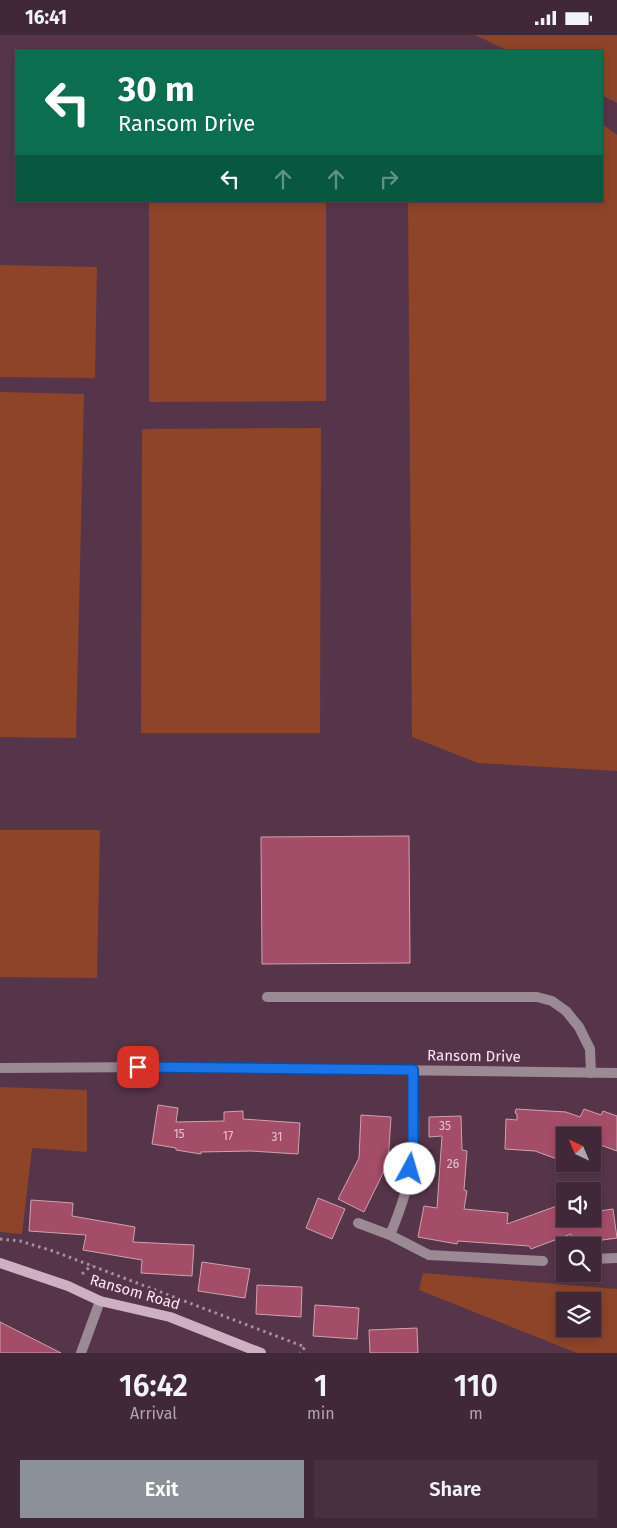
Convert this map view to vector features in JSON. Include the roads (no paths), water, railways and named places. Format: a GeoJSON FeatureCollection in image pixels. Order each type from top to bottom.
{"type":"FeatureCollection","features":[{"type":"Feature","properties":{"kind":"street"},"geometry":{"type":"LineString","coordinates":[[267,997],[537,997],[552,1001],[566,1011],[578,1027],[590,1049],[590,1073]]}},
{"type":"Feature","properties":{"kind":"street","name":"Ransom Drive"},"geometry":{"type":"LineString","coordinates":[[0,1068],[158,1067],[617,1073]]}},
{"type":"Feature","properties":{"kind":"street"},"geometry":{"type":"LineString","coordinates":[[390,1235],[408,1183],[413,1157],[413,1070]]}},
{"type":"Feature","properties":{"kind":"street"},"geometry":{"type":"LineString","coordinates":[[358,1223],[390,1235],[429,1255],[543,1261]]}},
{"type":"Feature","properties":{"kind":"street"},"geometry":{"type":"LineString","coordinates":[[601,1259],[617,1258]]}},
{"type":"Feature","properties":{"kind":"street","name":"Ransom Road"},"geometry":{"type":"LineString","coordinates":[[0,1263],[68,1286],[100,1301],[170,1317],[261,1353]]}},
{"type":"Feature","properties":{"kind":"street"},"geometry":{"type":"LineString","coordinates":[[81,1353],[100,1301]]}}]}
